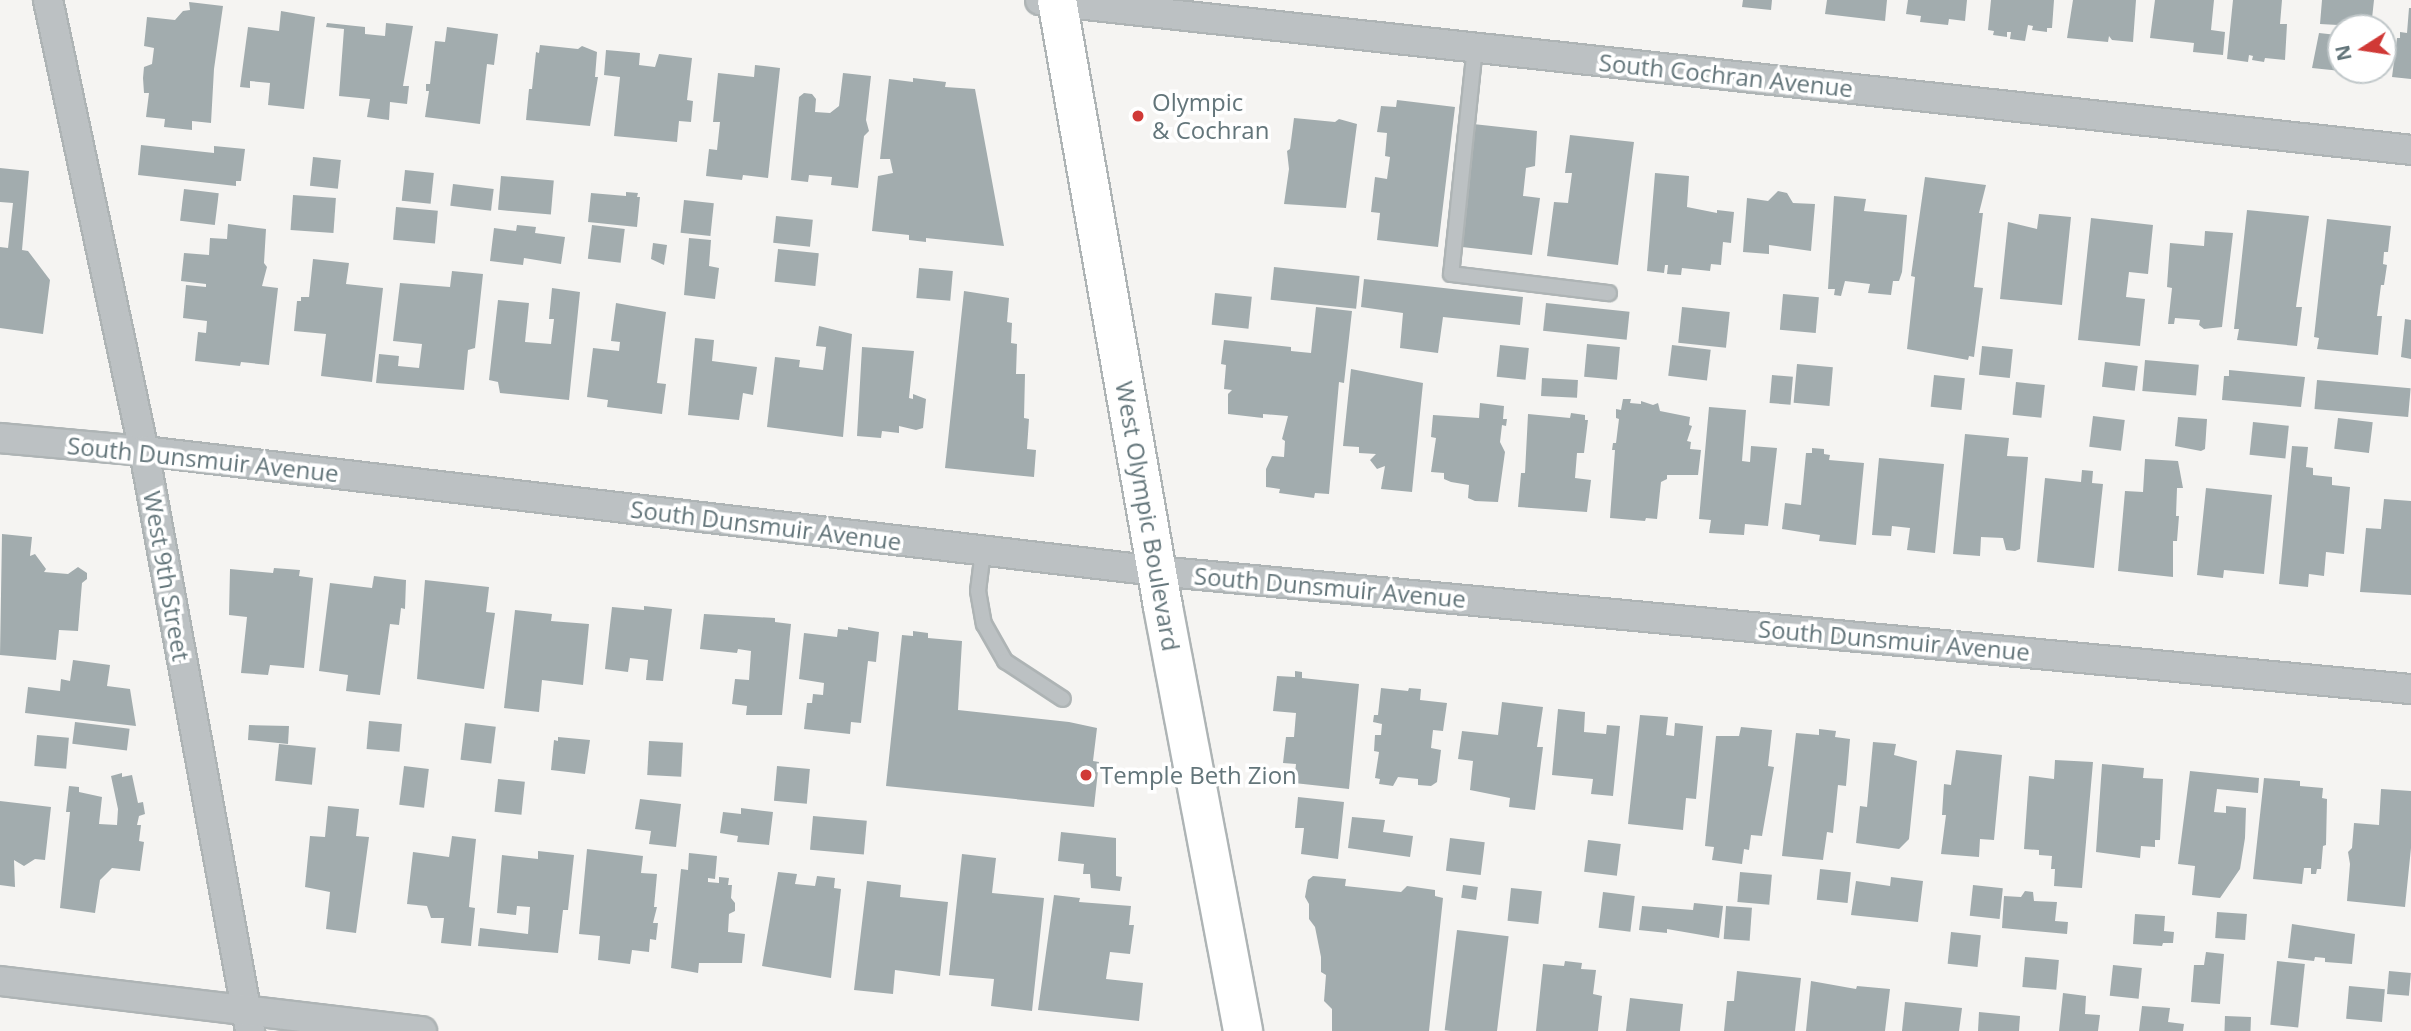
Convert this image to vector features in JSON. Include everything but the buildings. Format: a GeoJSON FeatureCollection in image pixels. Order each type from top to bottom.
{"type":"FeatureCollection","features":[{"type":"Feature","properties":{"kind":"main road","name":"West Olympic Boulevard"},"geometry":{"type":"LineString","coordinates":[[1051,1],[1243,1031]]}},
{"type":"Feature","properties":{"kind":"street","name":"West 9th Street"},"geometry":{"type":"LineString","coordinates":[[48,0],[144,451],[248,1021]]}},
{"type":"Feature","properties":{"kind":"street","name":"South Cochran Avenue"},"geometry":{"type":"LineString","coordinates":[[1051,1],[2411,150]]}},
{"type":"Feature","properties":{"kind":"street","name":"South Dunsmuir Avenue"},"geometry":{"type":"LineString","coordinates":[[0,438],[144,451],[1157,571],[2411,689]]}},
{"type":"Feature","properties":{"kind":"street"},"geometry":{"type":"LineString","coordinates":[[0,981],[248,1021],[422,1031]]}},
{"type":"Feature","properties":{"kind":"lane"},"geometry":{"type":"LineString","coordinates":[[1475,47],[1451,274],[1609,293]]}},
{"type":"Feature","properties":{"kind":"lane"},"geometry":{"type":"LineString","coordinates":[[983,551],[978,591],[984,624],[1005,661],[1063,699]]}},
{"type":"Feature","properties":{"kind":"place","name":"Olympic & Cochran"},"geometry":{"type":"Point","coordinates":[1138,116]}},
{"type":"Feature","properties":{"kind":"place","name":"Temple Beth Zion"},"geometry":{"type":"Point","coordinates":[1086,775]}}]}
